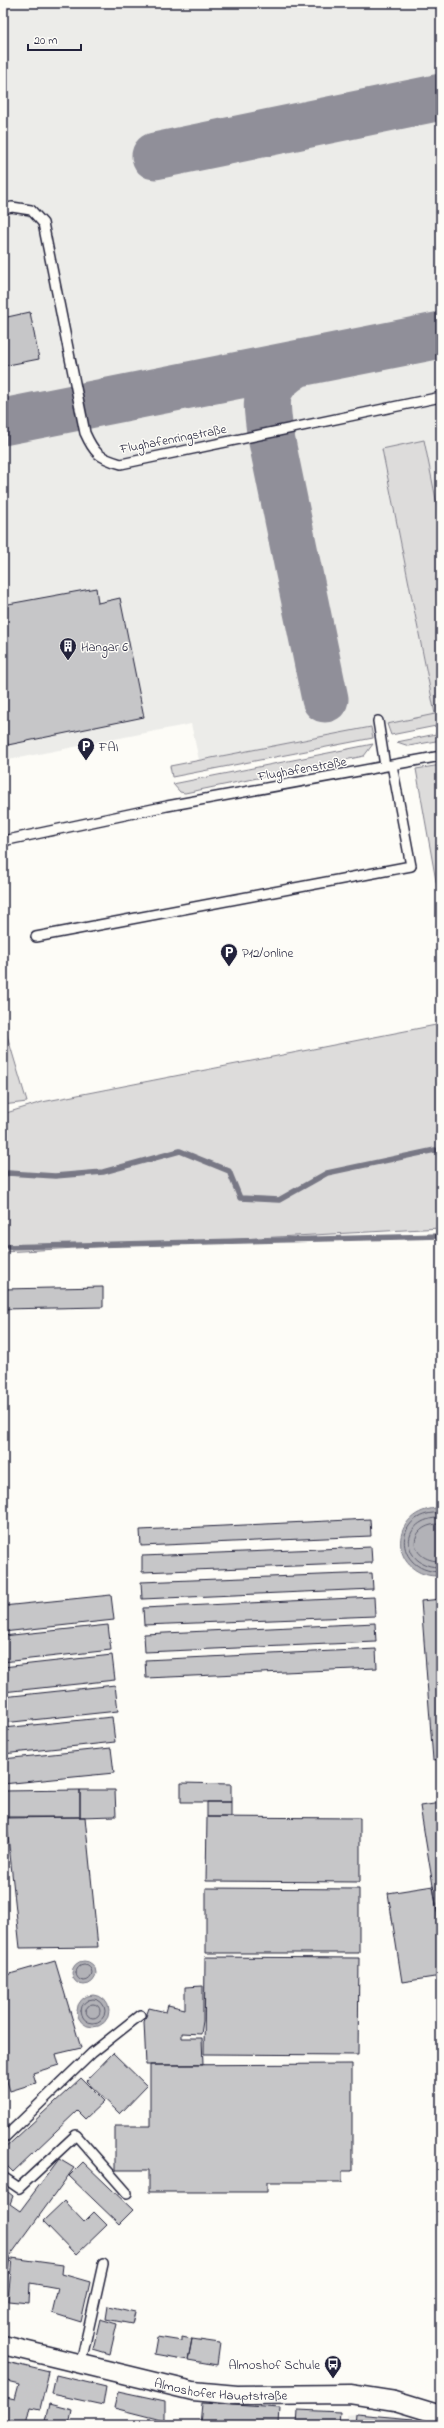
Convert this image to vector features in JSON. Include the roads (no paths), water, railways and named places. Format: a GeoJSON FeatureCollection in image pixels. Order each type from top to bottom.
{"type":"FeatureCollection","features":[{"type":"Feature","properties":{"kind":"street","name":"Almoshofer Hauptstraße"},"geometry":{"type":"LineString","coordinates":[[3,2345],[81,2362],[193,2391],[237,2395],[350,2394],[395,2401],[441,2415]]}},
{"type":"Feature","properties":{"kind":"lane","name":"Flughafenringstraße"},"geometry":{"type":"LineString","coordinates":[[3,209],[12,207],[31,210],[43,223],[85,433],[92,448],[103,459],[121,464],[441,397]]}},
{"type":"Feature","properties":{"kind":"lane"},"geometry":{"type":"LineString","coordinates":[[36,937],[411,866],[378,721]]}},
{"type":"Feature","properties":{"kind":"lane","name":"Flughafenstraße"},"geometry":{"type":"LineString","coordinates":[[3,842],[167,806],[441,756]]}},
{"type":"Feature","properties":{"kind":"lane"},"geometry":{"type":"LineString","coordinates":[[3,2139],[92,2053],[140,2015]]}},
{"type":"Feature","properties":{"kind":"lane"},"geometry":{"type":"LineString","coordinates":[[3,2177],[19,2188],[76,2135],[127,2193]]}},
{"type":"Feature","properties":{"kind":"lane"},"geometry":{"type":"LineString","coordinates":[[81,2362],[103,2264]]}},
{"type":"Feature","properties":{"kind":"water"},"geometry":{"type":"Polygon","coordinates":[[[436,1508],[441,1509],[441,1576],[424,1574],[412,1567],[404,1557],[401,1545],[402,1533],[408,1521],[420,1512],[436,1508]]]}},
{"type":"Feature","properties":{"kind":"water"},"geometry":{"type":"Polygon","coordinates":[[[84,1961],[92,1965],[96,1973],[92,1981],[84,1985],[76,1981],[72,1973],[76,1965],[84,1961]]]}},
{"type":"Feature","properties":{"kind":"water"},"geometry":{"type":"Polygon","coordinates":[[[90,1995],[96,1995],[106,2002],[109,2011],[108,2017],[102,2024],[96,2027],[90,2027],[80,2020],[77,2014],[77,2008],[84,1998],[90,1995]]]}},
{"type":"Feature","properties":{"kind":"waterway"},"geometry":{"type":"LineString","coordinates":[[3,1176],[8,1173],[55,1176],[103,1172],[180,1151],[229,1171],[240,1198],[279,1200],[327,1173],[435,1150]]}},
{"type":"Feature","properties":{"kind":"waterway"},"geometry":{"type":"LineString","coordinates":[[3,1247],[441,1236]]}},
{"type":"Feature","properties":{"kind":"place","name":"Hangar 6"},"geometry":{"type":"Point","coordinates":[68,661]}},
{"type":"Feature","properties":{"kind":"place","name":"FAI"},"geometry":{"type":"Point","coordinates":[86,761]}},
{"type":"Feature","properties":{"kind":"place","name":"P12/online"},"geometry":{"type":"Point","coordinates":[229,967]}},
{"type":"Feature","properties":{"kind":"place","name":"Almoshof Schule"},"geometry":{"type":"Point","coordinates":[333,2379]}}]}
